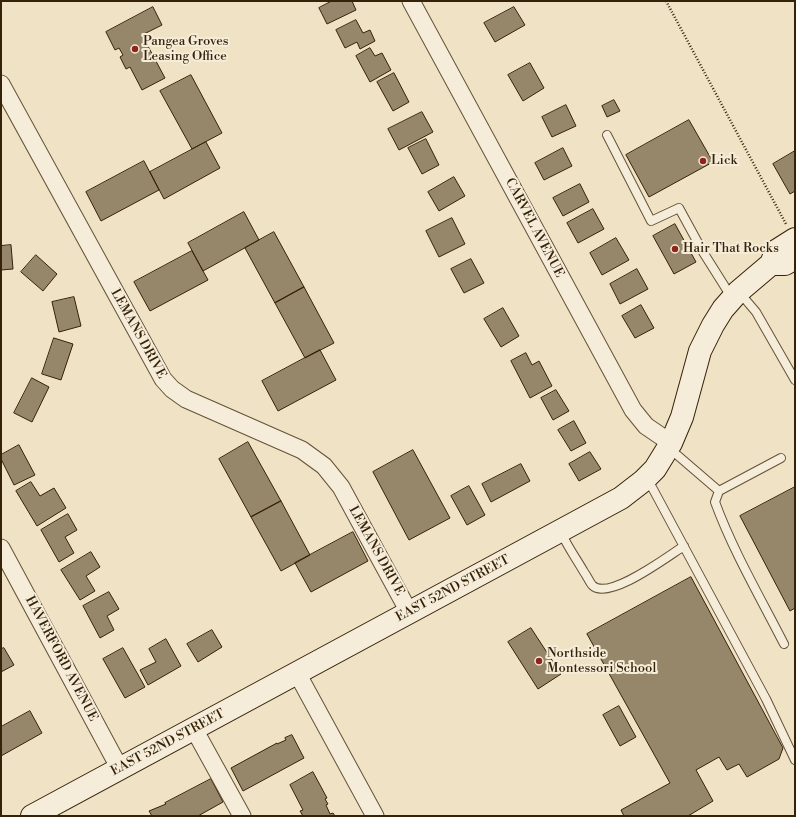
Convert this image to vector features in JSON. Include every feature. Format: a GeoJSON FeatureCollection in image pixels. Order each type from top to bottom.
{"type":"FeatureCollection","features":[{"type":"Feature","properties":{"kind":"street","name":"CARVEL AVENUE"},"geometry":{"type":"LineString","coordinates":[[411,1],[633,410],[646,426],[670,445]]}},
{"type":"Feature","properties":{"kind":"street","name":"LEMANS DRIVE"},"geometry":{"type":"LineString","coordinates":[[1,86],[163,379],[172,389],[186,399],[296,447],[318,461],[333,476],[341,487],[410,612]]}},
{"type":"Feature","properties":{"kind":"street","name":"EAST 52ND STREET"},"geometry":{"type":"LineString","coordinates":[[32,816],[194,730],[621,498],[647,478],[670,445],[682,417],[704,340],[720,314],[735,295],[771,264],[776,251],[792,235]]}},
{"type":"Feature","properties":{"kind":"street"},"geometry":{"type":"LineString","coordinates":[[771,264],[785,264],[795,258]]}},
{"type":"Feature","properties":{"kind":"street","name":"HAVERFORD AVENUE"},"geometry":{"type":"LineString","coordinates":[[1,548],[120,769]]}},
{"type":"Feature","properties":{"kind":"street"},"geometry":{"type":"LineString","coordinates":[[297,673],[375,816]]}},
{"type":"Feature","properties":{"kind":"street"},"geometry":{"type":"LineString","coordinates":[[194,730],[242,816]]}},
{"type":"Feature","properties":{"kind":"lane"},"geometry":{"type":"LineString","coordinates":[[607,135],[651,221],[679,208],[703,252],[735,295],[756,312],[795,380]]}},
{"type":"Feature","properties":{"kind":"lane"},"geometry":{"type":"LineString","coordinates":[[670,445],[719,491]]}},
{"type":"Feature","properties":{"kind":"lane"},"geometry":{"type":"LineString","coordinates":[[781,458],[719,491],[715,502],[737,555],[784,644]]}},
{"type":"Feature","properties":{"kind":"lane"},"geometry":{"type":"LineString","coordinates":[[647,478],[766,699],[795,760]]}},
{"type":"Feature","properties":{"kind":"lane"},"geometry":{"type":"LineString","coordinates":[[560,531],[567,545],[593,586],[604,589],[621,584],[645,572],[684,546]]}},
{"type":"Feature","properties":{"kind":"path"},"geometry":{"type":"LineString","coordinates":[[666,1],[792,235]]}},
{"type":"Feature","properties":{"kind":"building"},"geometry":{"type":"Polygon","coordinates":[[[332,1],[352,1],[356,10],[327,24],[319,8],[332,1]]]}},
{"type":"Feature","properties":{"kind":"building","name":"Pangea Groves Leasing Office"},"geometry":{"type":"Polygon","coordinates":[[[153,7],[162,25],[142,35],[165,78],[142,90],[130,67],[126,69],[120,57],[123,55],[119,48],[115,50],[106,32],[153,7]]]}},
{"type":"Feature","properties":{"kind":"building"},"geometry":{"type":"Polygon","coordinates":[[[514,7],[525,25],[495,42],[484,23],[514,7]]]}},
{"type":"Feature","properties":{"kind":"building"},"geometry":{"type":"Polygon","coordinates":[[[356,20],[363,33],[370,30],[375,41],[360,49],[357,42],[345,48],[336,30],[356,20]]]}},
{"type":"Feature","properties":{"kind":"building"},"geometry":{"type":"Polygon","coordinates":[[[370,48],[375,56],[382,53],[391,70],[370,82],[356,56],[370,48]]]}},
{"type":"Feature","properties":{"kind":"building"},"geometry":{"type":"Polygon","coordinates":[[[530,63],[544,88],[523,101],[508,75],[530,63]]]}},
{"type":"Feature","properties":{"kind":"building"},"geometry":{"type":"Polygon","coordinates":[[[394,73],[409,102],[393,111],[377,82],[394,73]]]}},
{"type":"Feature","properties":{"kind":"building"},"geometry":{"type":"Polygon","coordinates":[[[191,75],[222,133],[192,149],[160,91],[191,75]]]}},
{"type":"Feature","properties":{"kind":"building"},"geometry":{"type":"Polygon","coordinates":[[[614,100],[620,111],[607,117],[602,106],[614,100]]]}},
{"type":"Feature","properties":{"kind":"building"},"geometry":{"type":"Polygon","coordinates":[[[566,105],[576,126],[552,137],[542,117],[566,105]]]}},
{"type":"Feature","properties":{"kind":"building"},"geometry":{"type":"Polygon","coordinates":[[[422,112],[433,132],[399,150],[388,129],[422,112]]]}},
{"type":"Feature","properties":{"kind":"building"},"geometry":{"type":"Polygon","coordinates":[[[689,120],[713,162],[649,197],[626,155],[689,120]]]}},
{"type":"Feature","properties":{"kind":"building"},"geometry":{"type":"Polygon","coordinates":[[[426,139],[439,165],[422,174],[408,148],[426,139]]]}},
{"type":"Feature","properties":{"kind":"building"},"geometry":{"type":"Polygon","coordinates":[[[206,142],[220,168],[164,199],[150,172],[206,142]]]}},
{"type":"Feature","properties":{"kind":"building"},"geometry":{"type":"Polygon","coordinates":[[[563,148],[572,166],[544,180],[535,163],[563,148]]]}},
{"type":"Feature","properties":{"kind":"building"},"geometry":{"type":"Polygon","coordinates":[[[795,151],[795,191],[790,194],[773,164],[795,151]]]}},
{"type":"Feature","properties":{"kind":"building"},"geometry":{"type":"Polygon","coordinates":[[[144,161],[159,190],[101,221],[86,192],[144,161]]]}},
{"type":"Feature","properties":{"kind":"building"},"geometry":{"type":"Polygon","coordinates":[[[454,177],[465,196],[439,211],[428,192],[454,177]]]}},
{"type":"Feature","properties":{"kind":"building"},"geometry":{"type":"Polygon","coordinates":[[[580,184],[589,202],[563,216],[553,198],[580,184]]]}},
{"type":"Feature","properties":{"kind":"building"},"geometry":{"type":"Polygon","coordinates":[[[593,209],[604,229],[578,243],[567,223],[593,209]]]}},
{"type":"Feature","properties":{"kind":"building"},"geometry":{"type":"Polygon","coordinates":[[[244,212],[259,240],[203,271],[188,243],[244,212]]]}},
{"type":"Feature","properties":{"kind":"building"},"geometry":{"type":"Polygon","coordinates":[[[452,218],[465,244],[439,257],[426,231],[452,218]]]}},
{"type":"Feature","properties":{"kind":"building","name":"Hair That Rocks"},"geometry":{"type":"Polygon","coordinates":[[[675,224],[696,262],[674,274],[653,236],[675,224]]]}},
{"type":"Feature","properties":{"kind":"building"},"geometry":{"type":"Polygon","coordinates":[[[274,232],[304,287],[275,303],[245,248],[274,232]]]}},
{"type":"Feature","properties":{"kind":"building"},"geometry":{"type":"Polygon","coordinates":[[[616,238],[629,260],[602,275],[590,253],[616,238]]]}},
{"type":"Feature","properties":{"kind":"building"},"geometry":{"type":"Polygon","coordinates":[[[11,245],[13,269],[1,270],[1,246],[11,245]]]}},
{"type":"Feature","properties":{"kind":"building"},"geometry":{"type":"Polygon","coordinates":[[[192,251],[208,280],[150,311],[134,282],[192,251]]]}},
{"type":"Feature","properties":{"kind":"building"},"geometry":{"type":"Polygon","coordinates":[[[36,255],[57,274],[43,291],[21,272],[36,255]]]}},
{"type":"Feature","properties":{"kind":"building"},"geometry":{"type":"Polygon","coordinates":[[[471,259],[484,283],[464,293],[451,269],[471,259]]]}},
{"type":"Feature","properties":{"kind":"building"},"geometry":{"type":"Polygon","coordinates":[[[637,269],[648,289],[620,304],[610,284],[637,269]]]}},
{"type":"Feature","properties":{"kind":"building"},"geometry":{"type":"Polygon","coordinates":[[[304,287],[334,343],[305,358],[275,303],[304,287]]]}},
{"type":"Feature","properties":{"kind":"building"},"geometry":{"type":"Polygon","coordinates":[[[74,297],[81,326],[59,332],[52,302],[74,297]]]}},
{"type":"Feature","properties":{"kind":"building"},"geometry":{"type":"Polygon","coordinates":[[[641,305],[654,328],[635,338],[622,316],[641,305]]]}},
{"type":"Feature","properties":{"kind":"building"},"geometry":{"type":"Polygon","coordinates":[[[503,308],[519,336],[501,347],[484,319],[503,308]]]}},
{"type":"Feature","properties":{"kind":"building"},"geometry":{"type":"Polygon","coordinates":[[[54,338],[73,344],[61,380],[42,374],[54,338]]]}},
{"type":"Feature","properties":{"kind":"building"},"geometry":{"type":"Polygon","coordinates":[[[320,350],[336,380],[278,411],[262,381],[320,350]]]}},
{"type":"Feature","properties":{"kind":"building"},"geometry":{"type":"Polygon","coordinates":[[[526,353],[532,365],[539,361],[552,386],[530,398],[511,361],[526,353]]]}},
{"type":"Feature","properties":{"kind":"building"},"geometry":{"type":"Polygon","coordinates":[[[32,378],[49,387],[32,422],[14,413],[32,378]]]}},
{"type":"Feature","properties":{"kind":"building"},"geometry":{"type":"Polygon","coordinates":[[[556,390],[569,411],[553,420],[541,398],[556,390]]]}},
{"type":"Feature","properties":{"kind":"building"},"geometry":{"type":"Polygon","coordinates":[[[574,421],[586,443],[571,451],[558,430],[574,421]]]}},
{"type":"Feature","properties":{"kind":"building"},"geometry":{"type":"Polygon","coordinates":[[[248,442],[281,501],[251,517],[219,459],[248,442]]]}},
{"type":"Feature","properties":{"kind":"building"},"geometry":{"type":"Polygon","coordinates":[[[19,445],[35,475],[14,485],[1,459],[1,455],[19,445]]]}},
{"type":"Feature","properties":{"kind":"building"},"geometry":{"type":"Polygon","coordinates":[[[413,450],[450,518],[409,540],[373,472],[413,450]]]}},
{"type":"Feature","properties":{"kind":"building"},"geometry":{"type":"Polygon","coordinates":[[[590,452],[601,469],[579,481],[569,464],[590,452]]]}},
{"type":"Feature","properties":{"kind":"building"},"geometry":{"type":"Polygon","coordinates":[[[521,464],[530,481],[491,502],[482,484],[521,464]]]}},
{"type":"Feature","properties":{"kind":"building"},"geometry":{"type":"Polygon","coordinates":[[[31,482],[40,496],[54,488],[66,508],[37,526],[16,491],[31,482]]]}},
{"type":"Feature","properties":{"kind":"building"},"geometry":{"type":"Polygon","coordinates":[[[469,486],[485,515],[467,525],[451,496],[469,486]]]}},
{"type":"Feature","properties":{"kind":"building"},"geometry":{"type":"Polygon","coordinates":[[[795,487],[795,608],[790,611],[740,516],[795,487]]]}},
{"type":"Feature","properties":{"kind":"building"},"geometry":{"type":"Polygon","coordinates":[[[281,501],[310,555],[281,571],[251,517],[281,501]]]}},
{"type":"Feature","properties":{"kind":"building"},"geometry":{"type":"Polygon","coordinates":[[[68,514],[77,530],[65,537],[74,553],[59,562],[41,530],[68,514]]]}},
{"type":"Feature","properties":{"kind":"building"},"geometry":{"type":"Polygon","coordinates":[[[353,532],[368,561],[311,592],[295,563],[353,532]]]}},
{"type":"Feature","properties":{"kind":"building"},"geometry":{"type":"Polygon","coordinates":[[[91,552],[100,567],[86,576],[95,591],[80,600],[61,570],[91,552]]]}},
{"type":"Feature","properties":{"kind":"building"},"geometry":{"type":"Polygon","coordinates":[[[691,577],[783,748],[779,759],[747,777],[739,764],[727,770],[719,757],[696,770],[713,801],[688,816],[624,816],[621,810],[670,783],[587,634],[691,577]]]}},
{"type":"Feature","properties":{"kind":"building"},"geometry":{"type":"Polygon","coordinates":[[[109,592],[119,609],[107,616],[114,630],[100,638],[83,606],[109,592]]]}},
{"type":"Feature","properties":{"kind":"building"},"geometry":{"type":"Polygon","coordinates":[[[531,628],[561,674],[538,689],[508,642],[531,628]]]}},
{"type":"Feature","properties":{"kind":"building"},"geometry":{"type":"Polygon","coordinates":[[[212,630],[222,647],[198,662],[187,644],[212,630]]]}},
{"type":"Feature","properties":{"kind":"building"},"geometry":{"type":"Polygon","coordinates":[[[166,639],[181,666],[148,685],[140,670],[156,662],[149,649],[166,639]]]}},
{"type":"Feature","properties":{"kind":"building"},"geometry":{"type":"Polygon","coordinates":[[[4,648],[14,665],[1,672],[1,649],[4,648]]]}},
{"type":"Feature","properties":{"kind":"building"},"geometry":{"type":"Polygon","coordinates":[[[123,648],[145,687],[125,698],[103,659],[123,648]]]}},
{"type":"Feature","properties":{"kind":"building"},"geometry":{"type":"Polygon","coordinates":[[[619,706],[636,737],[620,746],[603,715],[619,706]]]}},
{"type":"Feature","properties":{"kind":"building"},"geometry":{"type":"Polygon","coordinates":[[[30,711],[42,733],[1,756],[1,727],[30,711]]]}},
{"type":"Feature","properties":{"kind":"building"},"geometry":{"type":"Polygon","coordinates":[[[292,735],[304,758],[243,791],[231,768],[277,743],[286,740],[285,738],[292,735]]]}},
{"type":"Feature","properties":{"kind":"building"},"geometry":{"type":"Polygon","coordinates":[[[313,772],[327,798],[325,799],[328,804],[326,805],[330,814],[333,813],[335,816],[303,816],[300,811],[303,810],[290,785],[313,772]]]}},
{"type":"Feature","properties":{"kind":"building"},"geometry":{"type":"Polygon","coordinates":[[[211,779],[223,802],[198,816],[152,816],[149,811],[166,804],[165,803],[211,779]]]}},
{"type":"Feature","properties":{"kind":"place","name":"Pangea Groves Leasing Office"},"geometry":{"type":"Point","coordinates":[135,49]}},
{"type":"Feature","properties":{"kind":"place","name":"Lick"},"geometry":{"type":"Point","coordinates":[703,161]}},
{"type":"Feature","properties":{"kind":"place","name":"Hair That Rocks"},"geometry":{"type":"Point","coordinates":[675,249]}},
{"type":"Feature","properties":{"kind":"place","name":"Northside Montessori School"},"geometry":{"type":"Point","coordinates":[539,661]}}]}
